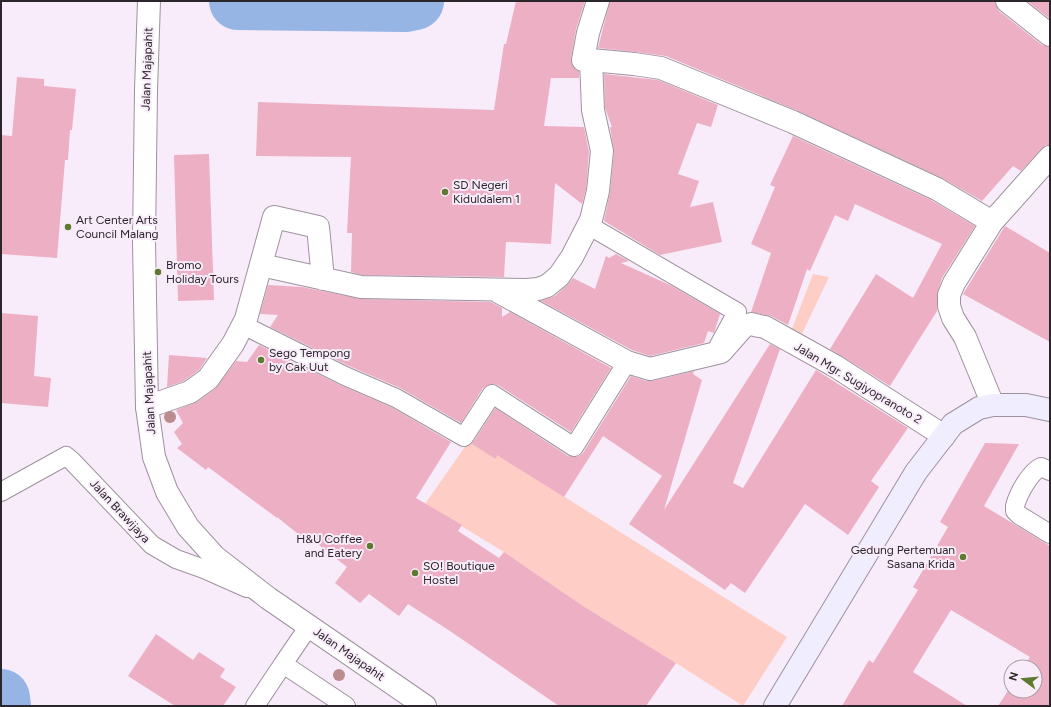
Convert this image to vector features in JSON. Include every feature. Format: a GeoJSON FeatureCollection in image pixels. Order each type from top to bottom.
{"type":"FeatureCollection","features":[{"type":"Feature","properties":{"kind":"main road"},"geometry":{"type":"LineString","coordinates":[[774,706],[916,472],[953,424],[979,408],[992,405],[1026,405],[1050,410]]}},
{"type":"Feature","properties":{"kind":"street","name":"Jalan Majapahit"},"geometry":{"type":"LineString","coordinates":[[149,1],[144,241],[147,406],[154,457],[167,492],[188,526],[215,557],[268,598],[425,706]]}},
{"type":"Feature","properties":{"kind":"street"},"geometry":{"type":"LineString","coordinates":[[598,1],[588,32],[583,60],[634,64],[661,68],[669,71],[793,122],[930,186],[992,222]]}},
{"type":"Feature","properties":{"kind":"street"},"geometry":{"type":"LineString","coordinates":[[1007,1],[1050,35]]}},
{"type":"Feature","properties":{"kind":"street"},"geometry":{"type":"LineString","coordinates":[[261,265],[322,280],[361,287],[526,290],[538,289],[547,286],[559,276],[572,256],[591,220],[598,191],[602,151],[593,110],[591,60]]}},
{"type":"Feature","properties":{"kind":"street"},"geometry":{"type":"LineString","coordinates":[[992,405],[965,336],[953,318],[949,306],[949,295],[954,283],[992,222],[1050,158]]}},
{"type":"Feature","properties":{"kind":"street"},"geometry":{"type":"LineString","coordinates":[[147,406],[190,392],[208,379],[233,344],[246,320],[274,217],[318,227],[322,280]]}},
{"type":"Feature","properties":{"kind":"street","name":"Jalan Mgr. Sugiyopranoto 2"},"geometry":{"type":"LineString","coordinates":[[494,290],[627,362],[650,369],[721,352],[744,326],[752,324],[765,327],[835,366],[944,436]]}},
{"type":"Feature","properties":{"kind":"lane"},"geometry":{"type":"LineString","coordinates":[[588,225],[737,312],[715,353]]}},
{"type":"Feature","properties":{"kind":"lane"},"geometry":{"type":"LineString","coordinates":[[243,325],[345,376],[396,398],[464,436],[492,394],[574,447],[627,362]]}},
{"type":"Feature","properties":{"kind":"lane","name":"Jalan Brawijaya"},"geometry":{"type":"LineString","coordinates":[[1,492],[66,456],[152,545],[176,559],[204,569],[268,598]]}},
{"type":"Feature","properties":{"kind":"lane"},"geometry":{"type":"LineString","coordinates":[[1050,471],[1041,467],[1036,469],[1015,506],[1015,511],[1019,515],[1050,534]]}},
{"type":"Feature","properties":{"kind":"lane"},"geometry":{"type":"LineString","coordinates":[[255,706],[309,626]]}},
{"type":"Feature","properties":{"kind":"lane"},"geometry":{"type":"LineString","coordinates":[[283,664],[346,706]]}},
{"type":"Feature","properties":{"kind":"shaded area"},"geometry":{"type":"Polygon","coordinates":[[[813,274],[829,277],[800,338],[790,334],[813,274]]]}},
{"type":"Feature","properties":{"kind":"shaded area"},"geometry":{"type":"Polygon","coordinates":[[[471,438],[787,637],[743,706],[583,606],[504,552],[425,504],[471,438]]]}},
{"type":"Feature","properties":{"kind":"building","name":"SD Negeri Kiduldalem 1"},"geometry":{"type":"Polygon","coordinates":[[[516,1],[585,1],[576,29],[571,58],[572,65],[579,71],[579,78],[551,78],[544,126],[584,127],[589,152],[586,189],[582,204],[555,183],[551,244],[506,242],[504,277],[362,275],[351,272],[352,233],[347,233],[351,157],[256,156],[258,102],[494,110],[504,44],[506,44],[516,1]]]}},
{"type":"Feature","properties":{"kind":"building"},"geometry":{"type":"Polygon","coordinates":[[[610,1],[995,1],[999,11],[1042,45],[1050,47],[1050,145],[1046,145],[1041,149],[1021,171],[1013,166],[982,201],[942,178],[798,111],[666,56],[598,48],[610,1]]]}},
{"type":"Feature","properties":{"kind":"building"},"geometry":{"type":"Polygon","coordinates":[[[1027,1],[1050,1],[1050,19],[1027,1]]]}},
{"type":"Feature","properties":{"kind":"building"},"geometry":{"type":"Polygon","coordinates":[[[604,74],[658,80],[718,105],[711,127],[697,123],[678,174],[699,181],[690,207],[713,202],[722,242],[660,255],[604,221],[610,192],[614,152],[610,127],[612,127],[605,108],[604,74]]]}},
{"type":"Feature","properties":{"kind":"building"},"geometry":{"type":"Polygon","coordinates":[[[17,77],[44,79],[44,86],[76,89],[72,130],[70,130],[68,160],[65,160],[57,258],[1,254],[1,135],[12,136],[17,77]]]}},
{"type":"Feature","properties":{"kind":"building"},"geometry":{"type":"Polygon","coordinates":[[[793,136],[931,200],[975,226],[942,278],[937,295],[937,311],[890,386],[830,349],[876,274],[913,298],[942,244],[855,204],[848,221],[835,215],[810,271],[807,269],[788,325],[771,316],[751,312],[771,253],[751,244],[775,187],[770,185],[793,136]]]}},
{"type":"Feature","properties":{"kind":"building"},"geometry":{"type":"Polygon","coordinates":[[[209,154],[214,300],[178,301],[174,155],[209,154]]]}},
{"type":"Feature","properties":{"kind":"building"},"geometry":{"type":"Polygon","coordinates":[[[1005,226],[1050,253],[1050,342],[963,294],[1005,226]]]}},
{"type":"Feature","properties":{"kind":"building"},"geometry":{"type":"Polygon","coordinates":[[[616,254],[629,261],[621,263],[672,286],[720,314],[714,333],[708,331],[704,343],[650,356],[632,350],[541,301],[555,296],[573,278],[595,289],[606,256],[609,258],[616,254]]]}},
{"type":"Feature","properties":{"kind":"building"},"geometry":{"type":"Polygon","coordinates":[[[268,285],[302,287],[361,299],[491,302],[502,308],[502,317],[510,312],[611,368],[571,432],[498,385],[493,384],[483,388],[461,423],[400,388],[349,366],[270,327],[278,315],[260,314],[268,285]]]}},
{"type":"Feature","properties":{"kind":"building"},"geometry":{"type":"Polygon","coordinates":[[[1,313],[38,316],[34,376],[51,378],[48,407],[1,403],[1,313]]]}},
{"type":"Feature","properties":{"kind":"building"},"geometry":{"type":"Polygon","coordinates":[[[770,344],[780,349],[733,483],[743,488],[816,370],[908,428],[871,481],[879,487],[848,535],[805,504],[745,593],[731,583],[725,590],[629,524],[662,476],[603,436],[564,497],[497,455],[496,459],[472,444],[495,408],[568,456],[579,456],[583,453],[631,376],[646,381],[653,381],[694,371],[693,374],[702,380],[664,510],[770,344]]]}},
{"type":"Feature","properties":{"kind":"building"},"geometry":{"type":"Polygon","coordinates":[[[259,345],[340,385],[391,407],[451,442],[416,498],[462,525],[458,531],[499,558],[504,552],[583,606],[676,663],[646,706],[559,706],[408,604],[399,616],[369,594],[360,603],[335,583],[347,567],[305,534],[303,538],[277,517],[208,467],[206,470],[177,448],[182,444],[174,432],[183,423],[176,410],[197,402],[215,389],[236,361],[247,362],[259,345]]]}},
{"type":"Feature","properties":{"kind":"building"},"geometry":{"type":"Polygon","coordinates":[[[169,355],[207,358],[199,370],[184,381],[167,387],[169,355]]]}},
{"type":"Feature","properties":{"kind":"building"},"geometry":{"type":"Polygon","coordinates":[[[985,443],[1019,444],[984,506],[1050,546],[1050,706],[998,706],[1003,698],[1043,699],[1043,659],[1029,659],[1030,657],[951,610],[913,672],[967,706],[842,706],[869,660],[873,663],[918,590],[913,587],[948,527],[940,522],[985,443]]]}},
{"type":"Feature","properties":{"kind":"building"},"geometry":{"type":"Polygon","coordinates":[[[156,634],[193,660],[199,652],[225,669],[220,677],[236,687],[223,706],[175,706],[128,676],[156,634]]]}},
{"type":"Feature","properties":{"kind":"waterway"},"geometry":{"type":"LineString","coordinates":[[238,1],[405,3],[415,1]]}},
{"type":"Feature","properties":{"kind":"waterway"},"geometry":{"type":"LineString","coordinates":[[1,698],[2,706]]}},
{"type":"Feature","properties":{"kind":"place","name":"SD Negeri Kiduldalem 1"},"geometry":{"type":"Point","coordinates":[445,192]}},
{"type":"Feature","properties":{"kind":"place","name":"Art Center Arts Council Malang"},"geometry":{"type":"Point","coordinates":[68,227]}},
{"type":"Feature","properties":{"kind":"place","name":"Bromo Holiday Tours"},"geometry":{"type":"Point","coordinates":[158,272]}},
{"type":"Feature","properties":{"kind":"place","name":"Sego Tempong by Cak Uut"},"geometry":{"type":"Point","coordinates":[261,360]}},
{"type":"Feature","properties":{"kind":"place","name":"H&U Coffee and Eatery"},"geometry":{"type":"Point","coordinates":[370,546]}},
{"type":"Feature","properties":{"kind":"place","name":"Gedung Pertemuan Sasana Krida"},"geometry":{"type":"Point","coordinates":[963,557]}},
{"type":"Feature","properties":{"kind":"place","name":"SO! Boutique Hostel"},"geometry":{"type":"Point","coordinates":[415,573]}}]}
